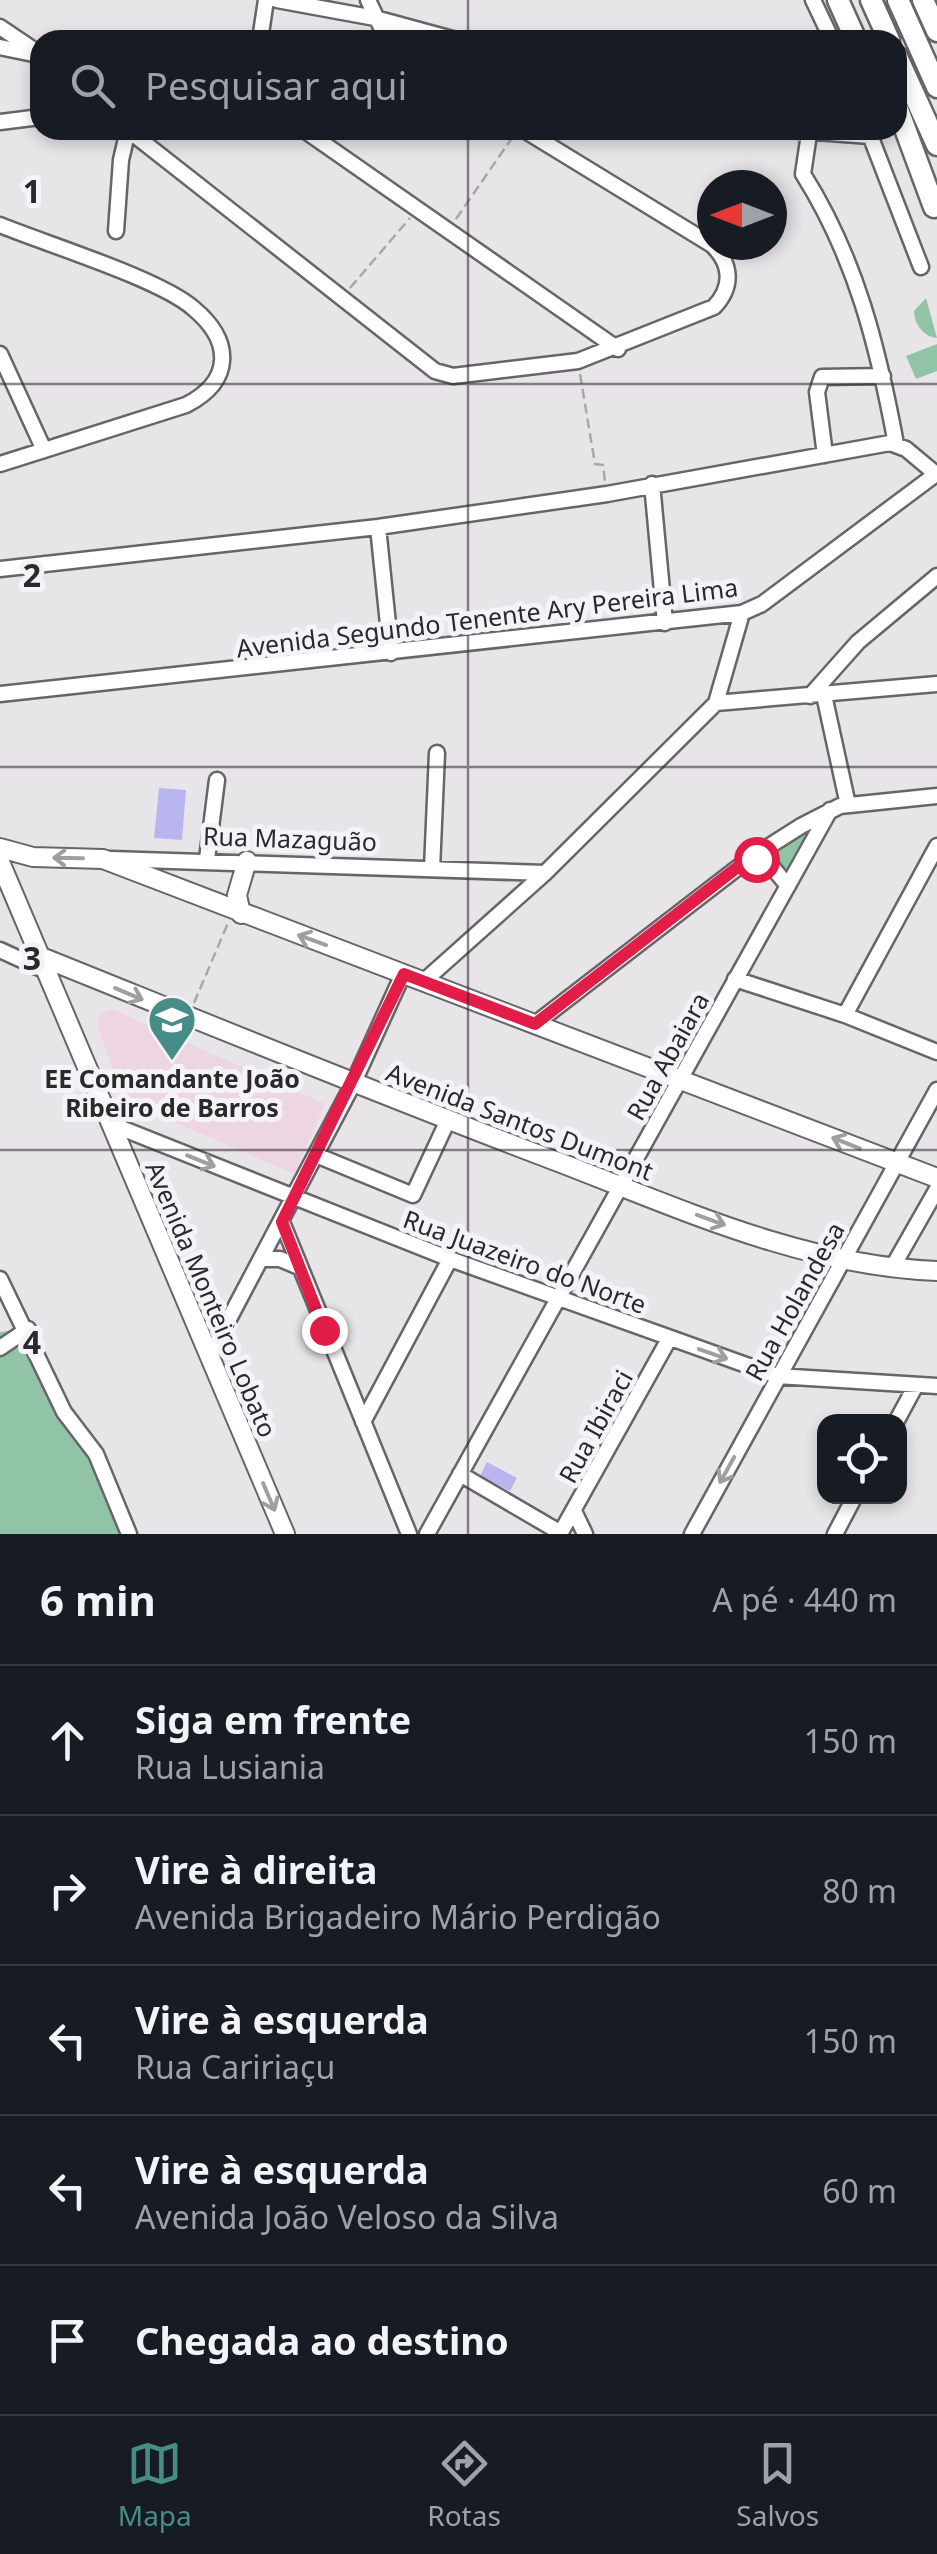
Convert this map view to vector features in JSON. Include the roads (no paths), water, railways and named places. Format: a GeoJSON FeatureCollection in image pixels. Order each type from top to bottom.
{"type":"FeatureCollection","features":[{"type":"Feature","properties":{"kind":"highway"},"geometry":{"type":"LineString","coordinates":[[838,0],[852,30]]}},
{"type":"Feature","properties":{"kind":"highway"},"geometry":{"type":"LineString","coordinates":[[869,0],[874,30]]}},
{"type":"Feature","properties":{"kind":"highway"},"geometry":{"type":"LineString","coordinates":[[869,0],[884,30]]}},
{"type":"Feature","properties":{"kind":"highway"},"geometry":{"type":"LineString","coordinates":[[898,0],[937,86]]}},
{"type":"Feature","properties":{"kind":"highway"},"geometry":{"type":"LineString","coordinates":[[923,0],[937,30]]}},
{"type":"Feature","properties":{"kind":"highway"},"geometry":{"type":"LineString","coordinates":[[907,79],[937,145]]}},
{"type":"Feature","properties":{"kind":"highway"},"geometry":{"type":"LineString","coordinates":[[907,134],[935,210]]}},
{"type":"Feature","properties":{"kind":"highway"},"geometry":{"type":"LineString","coordinates":[[903,140],[935,210]]}},
{"type":"Feature","properties":{"kind":"main road","name":"Rua Mazaguão"},"geometry":{"type":"LineString","coordinates":[[0,848],[33,857],[103,858]]}},
{"type":"Feature","properties":{"kind":"main road"},"geometry":{"type":"LineString","coordinates":[[10,885],[19,864],[33,857]]}},
{"type":"Feature","properties":{"kind":"main road"},"geometry":{"type":"LineString","coordinates":[[103,858],[937,1178]]}},
{"type":"Feature","properties":{"kind":"main road","name":"Avenida Monteiro Lobato"},"geometry":{"type":"LineString","coordinates":[[0,862],[285,1534]]}},
{"type":"Feature","properties":{"kind":"main road"},"geometry":{"type":"LineString","coordinates":[[237,912],[237,895],[246,862]]}},
{"type":"Feature","properties":{"kind":"main road","name":"Avenida Santos Dumont"},"geometry":{"type":"LineString","coordinates":[[43,964],[620,1186],[841,1262],[937,1272]]}},
{"type":"Feature","properties":{"kind":"street"},"geometry":{"type":"LineString","coordinates":[[262,30],[266,0]]}},
{"type":"Feature","properties":{"kind":"street"},"geometry":{"type":"LineString","coordinates":[[277,0],[419,30]]}},
{"type":"Feature","properties":{"kind":"street"},"geometry":{"type":"LineString","coordinates":[[368,0],[382,30]]}},
{"type":"Feature","properties":{"kind":"street"},"geometry":{"type":"LineString","coordinates":[[814,0],[828,30]]}},
{"type":"Feature","properties":{"kind":"street"},"geometry":{"type":"LineString","coordinates":[[828,0],[838,0]]}},
{"type":"Feature","properties":{"kind":"street"},"geometry":{"type":"LineString","coordinates":[[0,27],[30,48]]}},
{"type":"Feature","properties":{"kind":"street"},"geometry":{"type":"LineString","coordinates":[[0,47],[30,53]]}},
{"type":"Feature","properties":{"kind":"street"},"geometry":{"type":"LineString","coordinates":[[0,122],[30,118]]}},
{"type":"Feature","properties":{"kind":"street"},"geometry":{"type":"LineString","coordinates":[[116,231],[126,140]]}},
{"type":"Feature","properties":{"kind":"street"},"geometry":{"type":"LineString","coordinates":[[140,140],[339,300],[435,370],[452,376],[578,361],[618,349],[714,307],[728,286],[726,263],[704,240],[538,140]]}},
{"type":"Feature","properties":{"kind":"street"},"geometry":{"type":"LineString","coordinates":[[319,140],[450,228],[618,349]]}},
{"type":"Feature","properties":{"kind":"street"},"geometry":{"type":"LineString","coordinates":[[807,140],[803,174],[844,247],[884,376],[896,444],[936,474]]}},
{"type":"Feature","properties":{"kind":"street"},"geometry":{"type":"LineString","coordinates":[[872,140],[921,267]]}},
{"type":"Feature","properties":{"kind":"street"},"geometry":{"type":"LineString","coordinates":[[0,226],[174,295],[194,308],[220,343],[219,380],[208,394],[148,418],[0,464]]}},
{"type":"Feature","properties":{"kind":"street"},"geometry":{"type":"LineString","coordinates":[[0,354],[44,450]]}},
{"type":"Feature","properties":{"kind":"street"},"geometry":{"type":"LineString","coordinates":[[825,455],[818,392],[822,376],[884,376]]}},
{"type":"Feature","properties":{"kind":"street"},"geometry":{"type":"LineString","coordinates":[[0,569],[378,527],[607,494],[896,444]]}},
{"type":"Feature","properties":{"kind":"street","name":"Avenida Segundo Tenente Ary Pereira Lima"},"geometry":{"type":"LineString","coordinates":[[0,694],[742,613],[762,604],[936,474]]}},
{"type":"Feature","properties":{"kind":"street"},"geometry":{"type":"LineString","coordinates":[[652,484],[665,622]]}},
{"type":"Feature","properties":{"kind":"street"},"geometry":{"type":"LineString","coordinates":[[378,527],[391,653]]}},
{"type":"Feature","properties":{"kind":"street"},"geometry":{"type":"LineString","coordinates":[[816,696],[858,642],[937,576]]}},
{"type":"Feature","properties":{"kind":"street"},"geometry":{"type":"LineString","coordinates":[[423,982],[544,874],[716,704],[742,613]]}},
{"type":"Feature","properties":{"kind":"street"},"geometry":{"type":"LineString","coordinates":[[716,704],[937,684]]}},
{"type":"Feature","properties":{"kind":"street"},"geometry":{"type":"LineString","coordinates":[[816,696],[848,804]]}},
{"type":"Feature","properties":{"kind":"street"},"geometry":{"type":"LineString","coordinates":[[432,869],[436,753]]}},
{"type":"Feature","properties":{"kind":"street"},"geometry":{"type":"LineString","coordinates":[[207,859],[216,780]]}},
{"type":"Feature","properties":{"kind":"street"},"geometry":{"type":"LineString","coordinates":[[535,1024],[748,859],[830,810],[848,804],[937,796]]}},
{"type":"Feature","properties":{"kind":"street","name":"Rua Abaiara"},"geometry":{"type":"LineString","coordinates":[[431,1527],[830,810]]}},
{"type":"Feature","properties":{"kind":"street"},"geometry":{"type":"LineString","coordinates":[[845,1015],[937,846]]}},
{"type":"Feature","properties":{"kind":"street","name":"Rua Mazaguão"},"geometry":{"type":"LineString","coordinates":[[103,858],[544,874]]}},
{"type":"Feature","properties":{"kind":"street"},"geometry":{"type":"LineString","coordinates":[[748,859],[768,862],[788,886]]}},
{"type":"Feature","properties":{"kind":"street"},"geometry":{"type":"LineString","coordinates":[[0,950],[43,964]]}},
{"type":"Feature","properties":{"kind":"street"},"geometry":{"type":"LineString","coordinates":[[210,1356],[353,1084],[404,974]]}},
{"type":"Feature","properties":{"kind":"street"},"geometry":{"type":"LineString","coordinates":[[735,979],[845,1015],[937,1052]]}},
{"type":"Feature","properties":{"kind":"street","name":"Rua Holandesa"},"geometry":{"type":"LineString","coordinates":[[692,1534],[937,1090]]}},
{"type":"Feature","properties":{"kind":"street"},"geometry":{"type":"LineString","coordinates":[[316,1155],[413,1195],[448,1120]]}},
{"type":"Feature","properties":{"kind":"street","name":"Rua Juazeiro do Norte"},"geometry":{"type":"LineString","coordinates":[[111,1124],[450,1259],[778,1376],[937,1386]]}},
{"type":"Feature","properties":{"kind":"street"},"geometry":{"type":"LineString","coordinates":[[892,1268],[937,1189]]}},
{"type":"Feature","properties":{"kind":"street"},"geometry":{"type":"LineString","coordinates":[[282,1222],[408,1530],[431,1527]]}},
{"type":"Feature","properties":{"kind":"street"},"geometry":{"type":"LineString","coordinates":[[262,1259],[280,1259],[299,1267]]}},
{"type":"Feature","properties":{"kind":"street"},"geometry":{"type":"LineString","coordinates":[[363,1422],[450,1259]]}},
{"type":"Feature","properties":{"kind":"street"},"geometry":{"type":"LineString","coordinates":[[0,1279],[28,1330],[64,1412],[96,1454],[129,1534]]}},
{"type":"Feature","properties":{"kind":"street"},"geometry":{"type":"LineString","coordinates":[[0,1348],[28,1330]]}},
{"type":"Feature","properties":{"kind":"street","name":"Rua Ibiraci"},"geometry":{"type":"LineString","coordinates":[[560,1534],[669,1339]]}},
{"type":"Feature","properties":{"kind":"street"},"geometry":{"type":"LineString","coordinates":[[900,1414],[916,1385]]}},
{"type":"Feature","properties":{"kind":"street"},"geometry":{"type":"LineString","coordinates":[[350,1393],[367,1394],[382,1386]]}},
{"type":"Feature","properties":{"kind":"street"},"geometry":{"type":"LineString","coordinates":[[460,1474],[560,1534]]}},
{"type":"Feature","properties":{"kind":"street"},"geometry":{"type":"LineString","coordinates":[[835,1534],[852,1504]]}},
{"type":"Feature","properties":{"kind":"street"},"geometry":{"type":"LineString","coordinates":[[574,1510],[584,1534]]}},
{"type":"Feature","properties":{"kind":"place","name":"EE Comandante João Ribeiro de Barros"},"geometry":{"type":"Point","coordinates":[172,1062]}}]}
